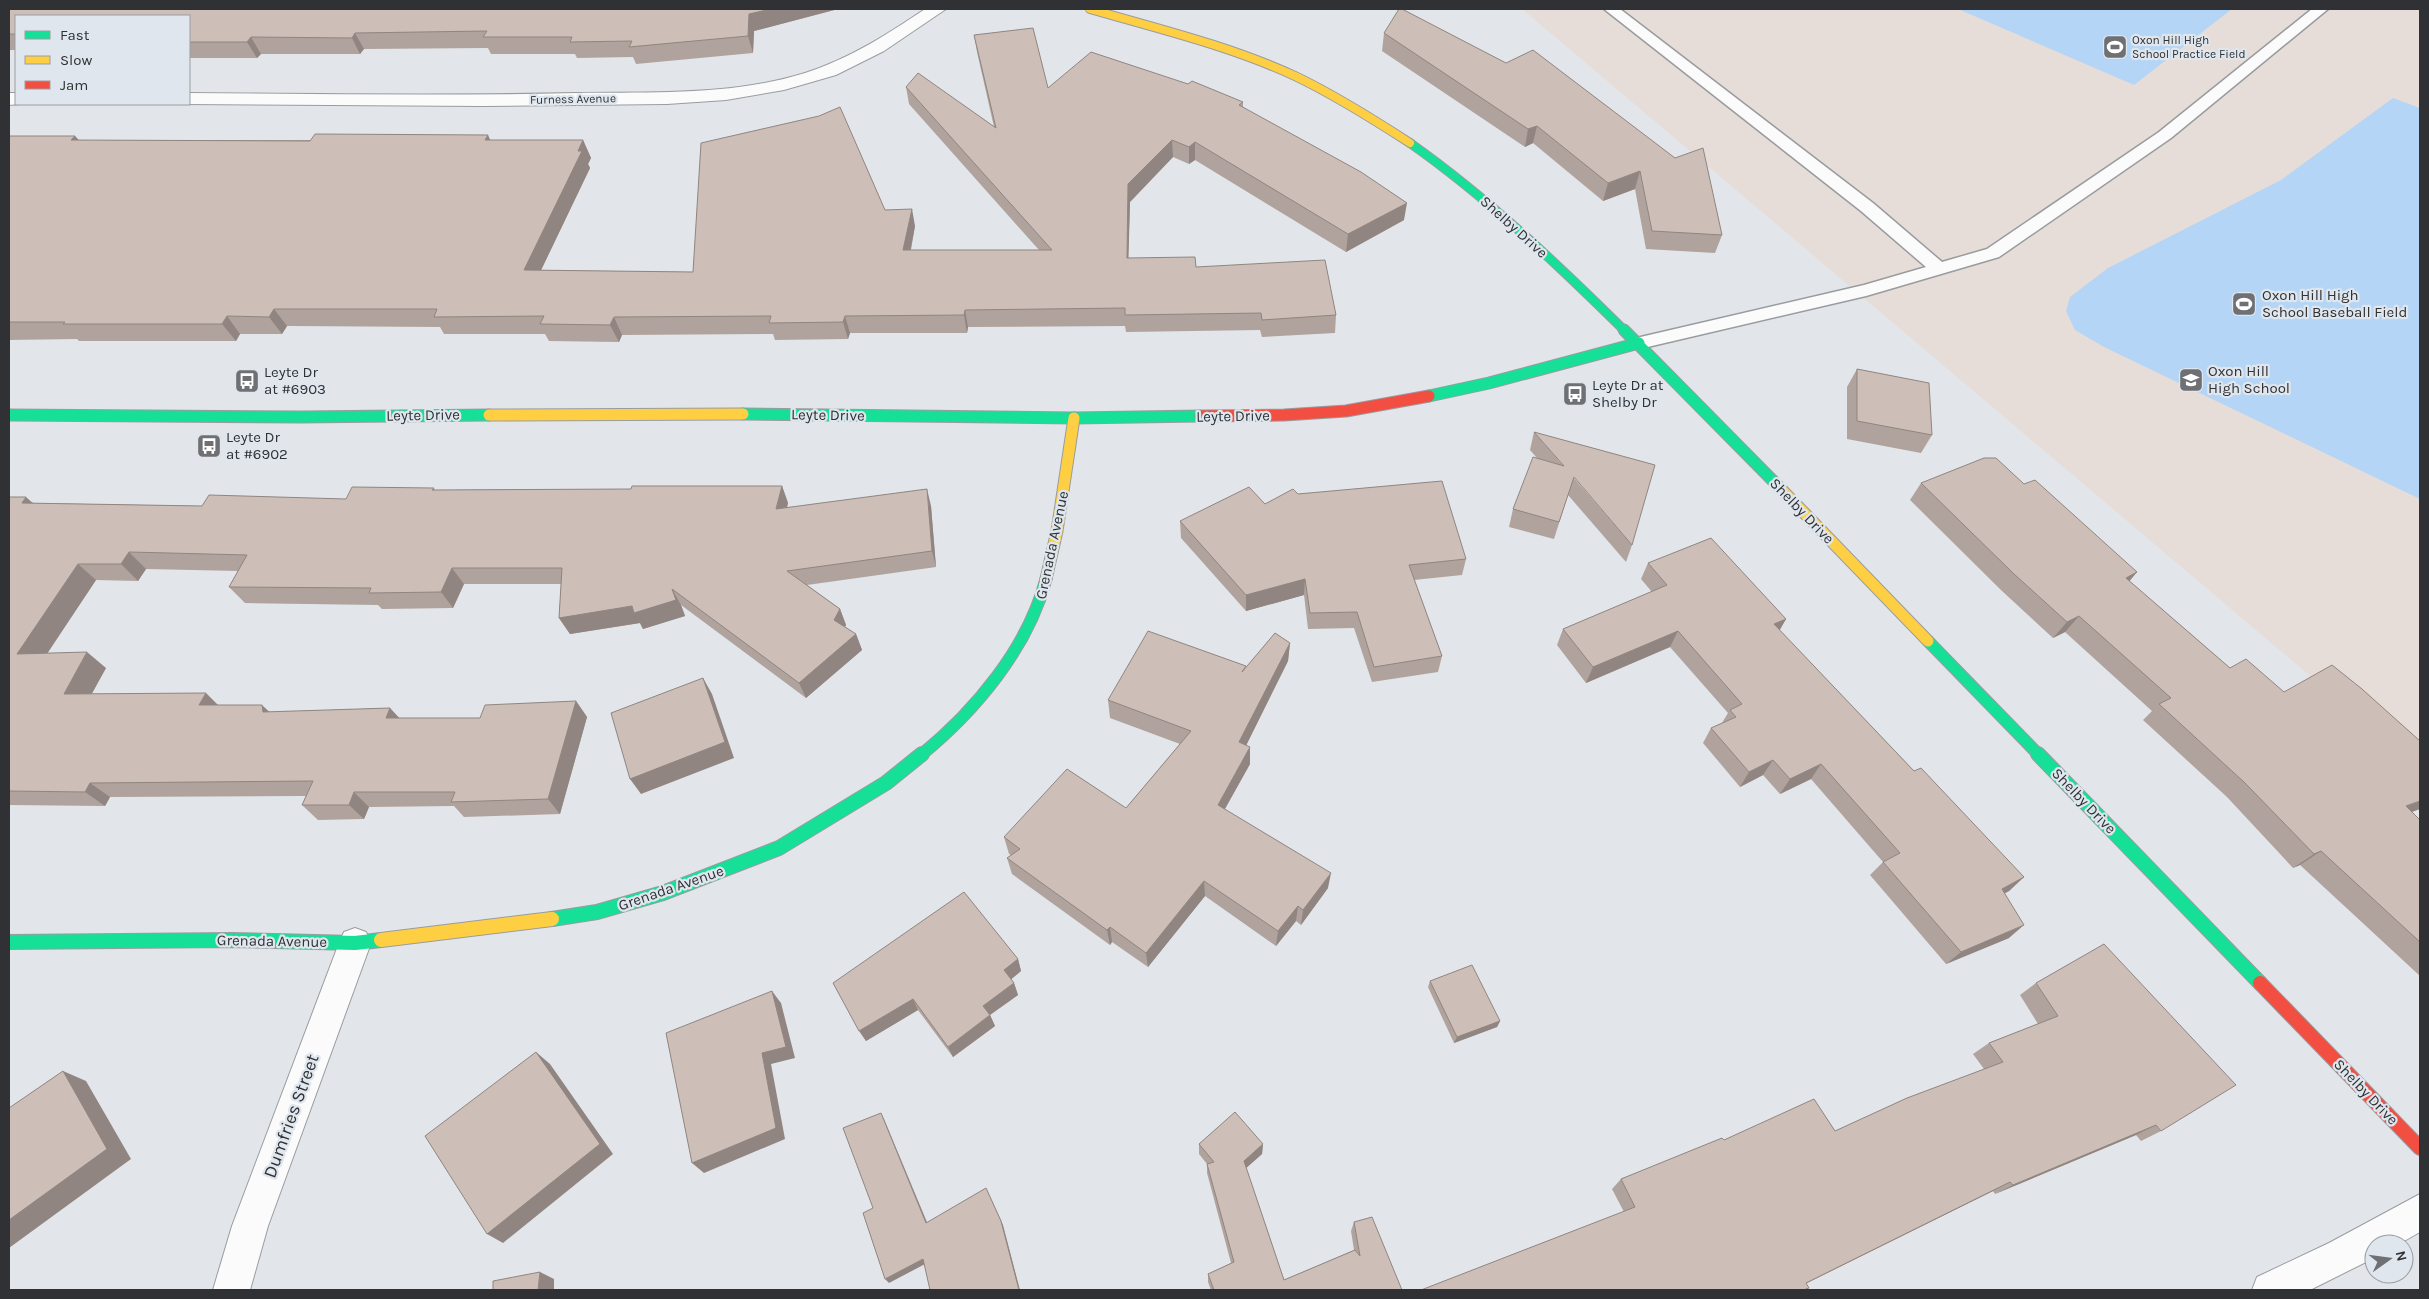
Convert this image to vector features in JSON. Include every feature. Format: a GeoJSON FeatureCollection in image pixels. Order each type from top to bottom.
{"type":"FeatureCollection","features":[{"type":"Feature","properties":{"kind":"street","name":"Furness Avenue"},"geometry":{"type":"LineString","coordinates":[[190,99],[563,100],[670,98],[754,91],[785,85],[831,71],[879,46],[937,9]]}},
{"type":"Feature","properties":{"kind":"street","name":"Shelby Drive"},"geometry":{"type":"LineString","coordinates":[[1090,9],[1165,31],[1296,77],[1366,114],[1454,173],[1505,217],[1639,343],[2420,1148]]}},
{"type":"Feature","properties":{"kind":"street","name":"Leyte Drive"},"geometry":{"type":"LineString","coordinates":[[9,415],[302,417],[640,413],[1074,418],[1284,415],[1346,411],[1451,392],[1639,343]]}},
{"type":"Feature","properties":{"kind":"street","name":"Grenada Avenue"},"geometry":{"type":"LineString","coordinates":[[9,942],[232,940],[355,943],[597,912],[663,894],[779,848],[886,783],[947,734],[971,710],[1020,642],[1039,606],[1058,531],[1074,418]]}},
{"type":"Feature","properties":{"kind":"street","name":"Dumfries Street"},"geometry":{"type":"LineString","coordinates":[[231,1290],[250,1226],[355,943]]}},
{"type":"Feature","properties":{"kind":"street"},"geometry":{"type":"LineString","coordinates":[[2270,1290],[2342,1256],[2420,1212]]}},
{"type":"Feature","properties":{"kind":"lane"},"geometry":{"type":"LineString","coordinates":[[1611,9],[1867,206],[1939,269]]}},
{"type":"Feature","properties":{"kind":"lane"},"geometry":{"type":"LineString","coordinates":[[1639,343],[1866,290],[1993,253],[2165,135],[2321,9]]}},
{"type":"Feature","properties":{"kind":"shaded area","name":"Oxon Hill High School"},"geometry":{"type":"Polygon","coordinates":[[[1522,9],[2420,9],[2420,752],[2406,757],[1522,9]]]}},
{"type":"Feature","properties":{"kind":"shaded area","name":"Oxon Hill High School Practice Field"},"geometry":{"type":"Polygon","coordinates":[[[1958,9],[2232,9],[2134,85],[1958,9]]]}},
{"type":"Feature","properties":{"kind":"shaded area","name":"Oxon Hill High School Baseball Field"},"geometry":{"type":"Polygon","coordinates":[[[2393,98],[2420,108],[2420,499],[2104,347],[2075,330],[2066,311],[2070,297],[2108,268],[2281,180],[2393,98]]]}},
{"type":"Feature","properties":{"kind":"building"},"geometry":{"type":"Polygon","coordinates":[[[9,9],[771,9],[749,14],[748,36],[629,47],[632,41],[570,42],[572,37],[483,37],[487,31],[355,33],[352,38],[251,37],[247,42],[190,42],[190,15],[15,15],[15,34],[9,34],[9,9]]]}},
{"type":"Feature","properties":{"kind":"building"},"geometry":{"type":"Polygon","coordinates":[[[1399,9],[1506,63],[1533,50],[1675,158],[1703,148],[1722,235],[1652,231],[1640,171],[1608,183],[1537,126],[1528,129],[1384,33],[1399,9]]]}},
{"type":"Feature","properties":{"kind":"building"},"geometry":{"type":"Polygon","coordinates":[[[1033,28],[1048,88],[1091,52],[1188,84],[1192,81],[1243,102],[1239,105],[1361,172],[1407,203],[1348,234],[1195,142],[1189,147],[1172,140],[1128,184],[1127,258],[1195,257],[1196,267],[1325,260],[1336,315],[1262,320],[1261,313],[1125,315],[1125,308],[965,310],[964,315],[845,316],[843,322],[769,323],[771,316],[614,317],[610,325],[540,324],[544,316],[434,317],[437,309],[274,309],[269,317],[227,316],[222,324],[9,322],[10,136],[75,136],[71,140],[310,141],[315,134],[488,135],[485,140],[583,140],[578,151],[582,151],[524,270],[693,272],[701,143],[819,116],[840,107],[885,210],[912,209],[903,250],[1052,250],[906,87],[918,73],[996,128],[974,35],[1033,28]]]}},
{"type":"Feature","properties":{"kind":"building"},"geometry":{"type":"Polygon","coordinates":[[[1857,369],[1929,383],[1932,435],[1857,421],[1857,369]]]}},
{"type":"Feature","properties":{"kind":"building"},"geometry":{"type":"Polygon","coordinates":[[[1534,432],[1655,465],[1632,545],[1574,477],[1559,522],[1513,509],[1533,457],[1564,466],[1534,432]]]}},
{"type":"Feature","properties":{"kind":"building"},"geometry":{"type":"Polygon","coordinates":[[[1984,458],[1996,458],[2024,484],[2035,480],[2137,572],[2126,578],[2230,668],[2246,659],[2284,692],[2332,665],[2420,741],[2420,801],[2406,806],[2420,820],[2420,942],[2321,851],[2314,854],[2245,783],[2159,704],[2171,698],[2079,616],[2067,622],[2014,574],[1921,483],[1984,458]]]}},
{"type":"Feature","properties":{"kind":"building"},"geometry":{"type":"Polygon","coordinates":[[[1442,481],[1466,559],[1409,565],[1442,656],[1374,667],[1357,612],[1310,613],[1305,579],[1246,595],[1180,521],[1249,487],[1265,504],[1293,489],[1298,494],[1442,481]]]}},
{"type":"Feature","properties":{"kind":"building"},"geometry":{"type":"Polygon","coordinates":[[[632,486],[782,486],[776,509],[927,489],[932,551],[787,571],[840,609],[834,620],[856,634],[799,683],[672,589],[676,600],[634,613],[632,606],[559,618],[562,568],[452,568],[441,592],[369,593],[371,588],[229,587],[247,555],[129,552],[121,564],[78,564],[17,654],[87,652],[64,694],[206,693],[199,705],[262,705],[263,712],[390,708],[386,718],[480,718],[485,705],[576,701],[548,799],[451,802],[455,792],[354,792],[349,805],[302,805],[313,781],[90,783],[85,792],[9,791],[9,497],[26,497],[22,503],[202,506],[209,495],[346,499],[352,487],[434,488],[432,490],[631,489],[632,486]]]}},
{"type":"Feature","properties":{"kind":"building"},"geometry":{"type":"Polygon","coordinates":[[[1711,538],[1786,619],[1774,624],[1914,771],[1921,768],[2024,877],[2002,889],[2024,925],[1961,952],[1883,862],[1900,853],[1821,764],[1790,779],[1773,760],[1749,772],[1711,728],[1736,717],[1730,710],[1742,704],[1678,631],[1593,667],[1563,629],[1667,585],[1648,563],[1711,538]]]}},
{"type":"Feature","properties":{"kind":"building"},"geometry":{"type":"Polygon","coordinates":[[[1148,631],[1246,666],[1242,672],[1275,633],[1290,643],[1239,742],[1250,747],[1218,805],[1331,873],[1303,910],[1298,906],[1278,931],[1204,881],[1146,953],[1110,927],[1107,930],[1007,858],[1020,849],[1004,837],[1067,769],[1126,808],[1191,731],[1108,700],[1148,631]]]}},
{"type":"Feature","properties":{"kind":"building"},"geometry":{"type":"Polygon","coordinates":[[[703,678],[725,742],[630,779],[611,713],[703,678]]]}},
{"type":"Feature","properties":{"kind":"building"},"geometry":{"type":"Polygon","coordinates":[[[964,892],[1018,959],[1004,970],[1014,983],[983,1006],[990,1015],[948,1047],[913,999],[859,1031],[833,983],[964,892]]]}},
{"type":"Feature","properties":{"kind":"building"},"geometry":{"type":"Polygon","coordinates":[[[2104,944],[2236,1085],[2161,1131],[2156,1125],[2013,1185],[2010,1182],[1806,1283],[1809,1288],[1803,1290],[1421,1290],[1635,1207],[1621,1179],[1722,1138],[1724,1140],[1814,1099],[1835,1131],[1907,1098],[2003,1062],[1989,1043],[2058,1016],[2036,983],[2104,944]]]}},
{"type":"Feature","properties":{"kind":"building"},"geometry":{"type":"Polygon","coordinates":[[[1472,965],[1500,1021],[1457,1037],[1430,981],[1472,965]]]}},
{"type":"Feature","properties":{"kind":"building"},"geometry":{"type":"Polygon","coordinates":[[[772,991],[786,1047],[762,1053],[776,1128],[692,1163],[666,1033],[772,991]]]}},
{"type":"Feature","properties":{"kind":"building"},"geometry":{"type":"Polygon","coordinates":[[[536,1052],[600,1144],[487,1234],[425,1136],[536,1052]]]}},
{"type":"Feature","properties":{"kind":"building"},"geometry":{"type":"Polygon","coordinates":[[[63,1071],[107,1149],[9,1220],[9,1108],[63,1071]]]}},
{"type":"Feature","properties":{"kind":"building"},"geometry":{"type":"Polygon","coordinates":[[[1235,1112],[1263,1144],[1244,1161],[1284,1280],[1355,1250],[1360,1256],[1354,1222],[1372,1217],[1402,1290],[1214,1290],[1208,1274],[1234,1262],[1207,1164],[1214,1162],[1199,1144],[1235,1112]]]}},
{"type":"Feature","properties":{"kind":"building"},"geometry":{"type":"Polygon","coordinates":[[[881,1113],[926,1223],[986,1188],[1001,1221],[1019,1290],[930,1290],[923,1259],[885,1279],[863,1213],[873,1208],[843,1128],[881,1113]]]}},
{"type":"Feature","properties":{"kind":"building"},"geometry":{"type":"Polygon","coordinates":[[[540,1272],[538,1290],[493,1290],[493,1281],[540,1272]]]}},
{"type":"Feature","properties":{"kind":"traffic: fast"},"geometry":{"type":"LineString","coordinates":[[1410,143],[1468,186],[1587,294],[1781,489]]}},
{"type":"Feature","properties":{"kind":"traffic: fast"},"geometry":{"type":"LineString","coordinates":[[1429,396],[1489,383],[1639,343]]}},
{"type":"Feature","properties":{"kind":"traffic: fast"},"geometry":{"type":"LineString","coordinates":[[743,414],[1074,418],[1200,416]]}},
{"type":"Feature","properties":{"kind":"traffic: fast"},"geometry":{"type":"LineString","coordinates":[[9,415],[302,417],[489,415]]}},
{"type":"Feature","properties":{"kind":"traffic: fast"},"geometry":{"type":"LineString","coordinates":[[552,919],[597,912],[663,893],[779,848],[886,783],[947,734],[971,710],[1020,642],[1039,606],[1046,579]]}},
{"type":"Feature","properties":{"kind":"traffic: fast"},"geometry":{"type":"LineString","coordinates":[[1928,641],[2260,983]]}},
{"type":"Feature","properties":{"kind":"traffic: fast"},"geometry":{"type":"LineString","coordinates":[[9,942],[232,940],[355,943],[381,940]]}},
{"type":"Feature","properties":{"kind":"traffic: slow"},"geometry":{"type":"LineString","coordinates":[[1090,9],[1194,39],[1270,65],[1310,83],[1339,99],[1410,143]]}},
{"type":"Feature","properties":{"kind":"traffic: slow"},"geometry":{"type":"LineString","coordinates":[[489,415],[743,414]]}},
{"type":"Feature","properties":{"kind":"traffic: slow"},"geometry":{"type":"LineString","coordinates":[[1046,579],[1057,531],[1074,418]]}},
{"type":"Feature","properties":{"kind":"traffic: slow"},"geometry":{"type":"LineString","coordinates":[[1781,489],[1928,641]]}},
{"type":"Feature","properties":{"kind":"traffic: slow"},"geometry":{"type":"LineString","coordinates":[[381,940],[552,919]]}},
{"type":"Feature","properties":{"kind":"traffic: jam"},"geometry":{"type":"LineString","coordinates":[[1200,416],[1284,415],[1346,411],[1429,396]]}},
{"type":"Feature","properties":{"kind":"traffic: jam"},"geometry":{"type":"LineString","coordinates":[[2260,983],[2420,1148]]}},
{"type":"Feature","properties":{"kind":"place","name":"Oxon Hill High School Practice Field"},"geometry":{"type":"Point","coordinates":[2115,47]}},
{"type":"Feature","properties":{"kind":"place","name":"Oxon Hill High School Baseball Field"},"geometry":{"type":"Point","coordinates":[2244,304]}},
{"type":"Feature","properties":{"kind":"place","name":"Oxon Hill High School"},"geometry":{"type":"Point","coordinates":[2191,380]}},
{"type":"Feature","properties":{"kind":"place","name":"Leyte Dr at #6903"},"geometry":{"type":"Point","coordinates":[247,381]}},
{"type":"Feature","properties":{"kind":"place","name":"Leyte Dr at Shelby Dr"},"geometry":{"type":"Point","coordinates":[1575,394]}},
{"type":"Feature","properties":{"kind":"place","name":"Leyte Dr at #6902"},"geometry":{"type":"Point","coordinates":[209,446]}}]}
